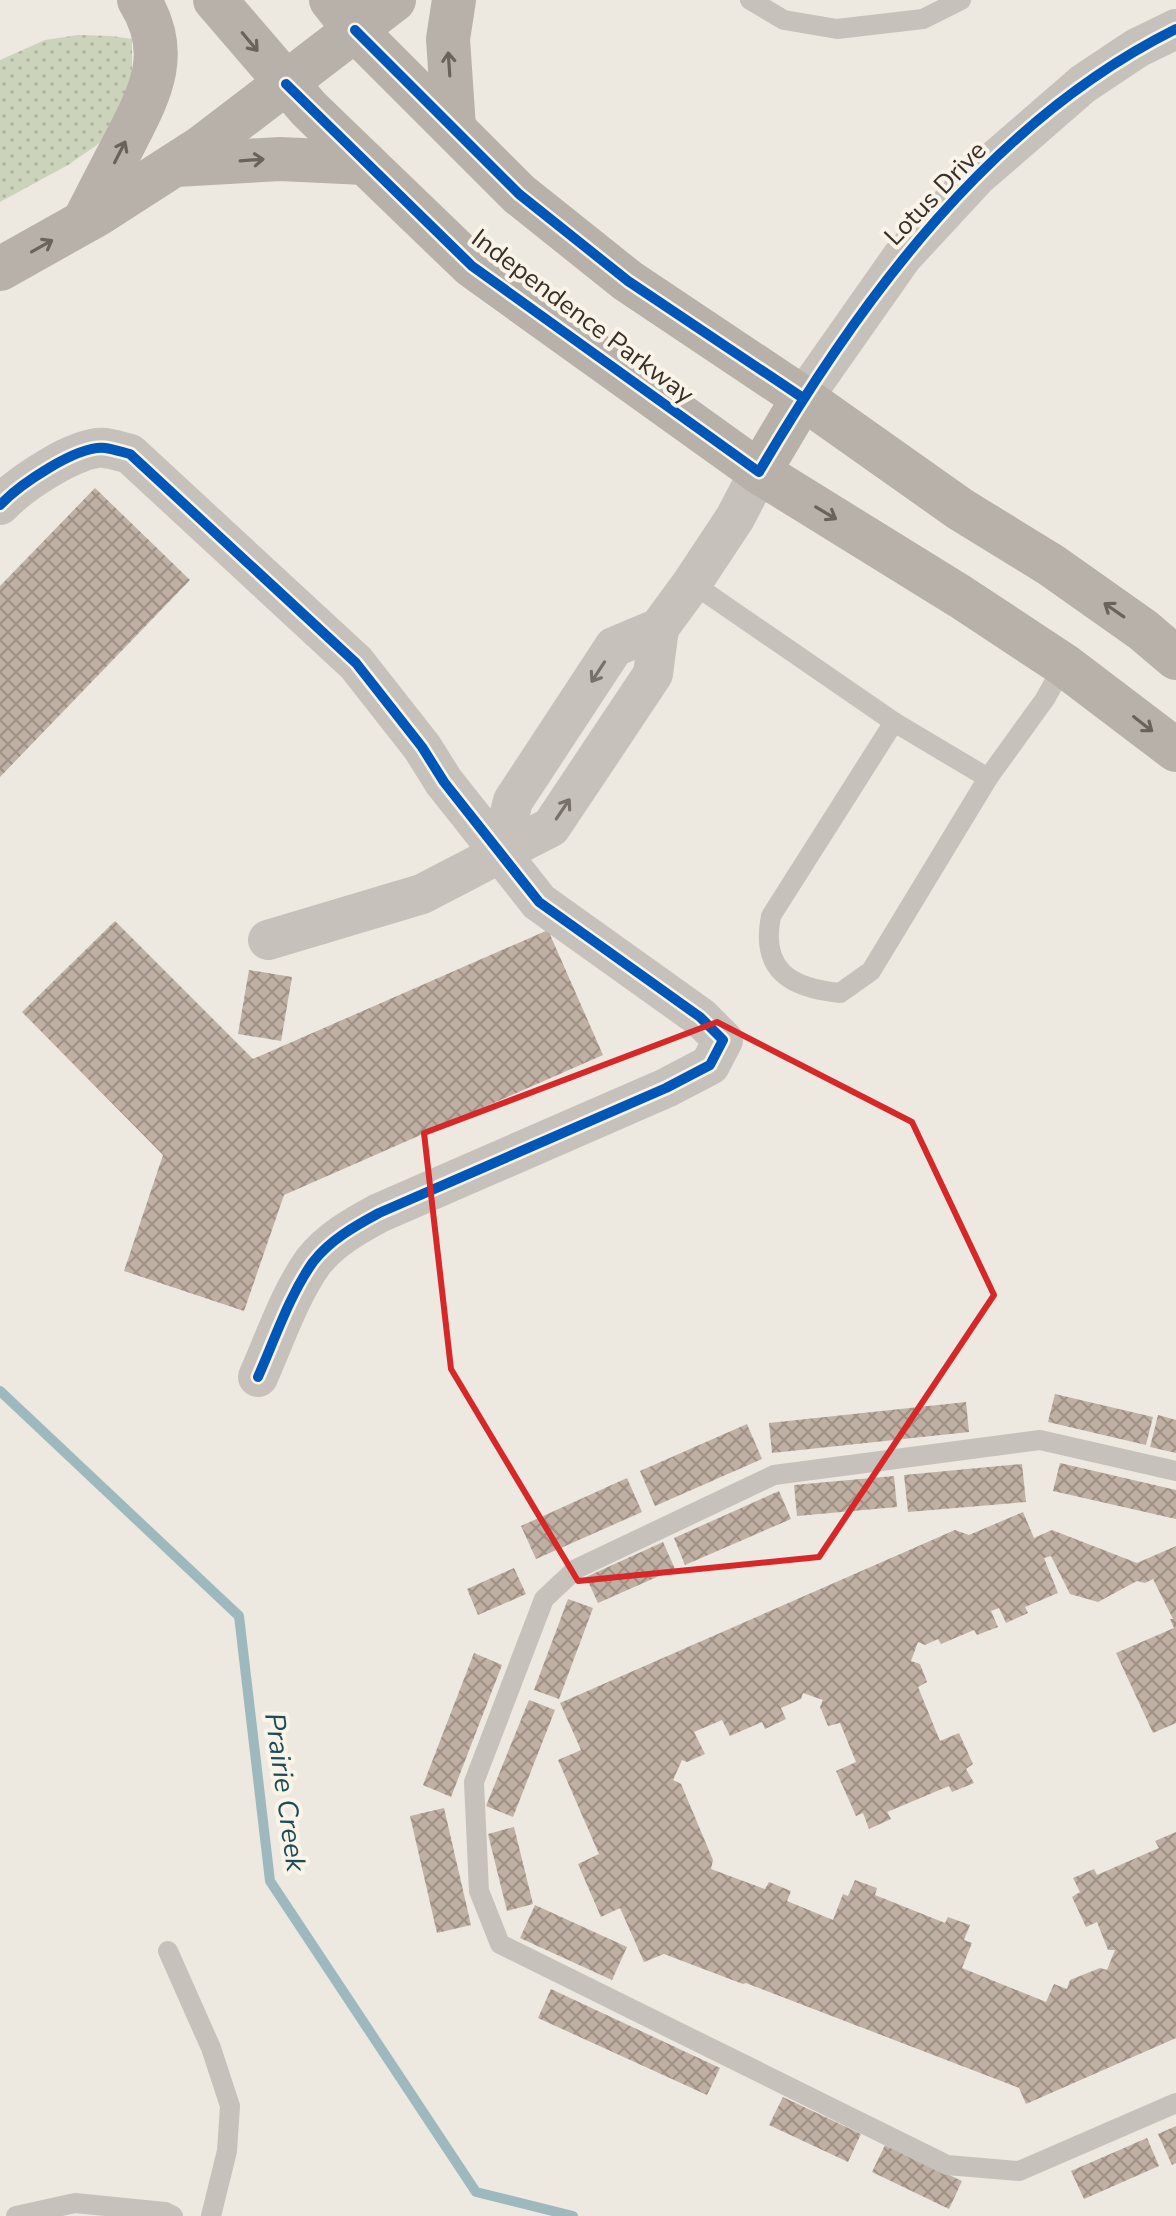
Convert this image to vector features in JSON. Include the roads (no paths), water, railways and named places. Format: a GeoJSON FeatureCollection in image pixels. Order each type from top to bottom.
{"type":"FeatureCollection","features":[{"type":"Feature","properties":{"kind":"main road"},"geometry":{"type":"LineString","coordinates":[[84,221],[146,101],[154,77],[155,43],[149,19],[139,0]]}},
{"type":"Feature","properties":{"kind":"main road","name":"Independence Parkway"},"geometry":{"type":"LineString","coordinates":[[215,0],[286,84],[472,266],[759,472],[1064,665],[1176,750]]}},
{"type":"Feature","properties":{"kind":"main road"},"geometry":{"type":"LineString","coordinates":[[0,269],[174,165],[286,84],[343,15],[394,0]]}},
{"type":"Feature","properties":{"kind":"main road"},"geometry":{"type":"LineString","coordinates":[[454,0],[448,39],[454,128]]}},
{"type":"Feature","properties":{"kind":"main road"},"geometry":{"type":"LineString","coordinates":[[343,15],[519,194],[628,281],[803,398],[960,509],[1051,565],[1143,630],[1176,658]]}},
{"type":"Feature","properties":{"kind":"main road"},"geometry":{"type":"LineString","coordinates":[[174,165],[280,159],[365,163]]}},
{"type":"Feature","properties":{"kind":"main road"},"geometry":{"type":"LineString","coordinates":[[759,472],[803,398]]}},
{"type":"Feature","properties":{"kind":"street","name":"Lotus Drive"},"geometry":{"type":"LineString","coordinates":[[803,398],[902,257],[977,176],[1083,84],[1137,48],[1176,29]]}},
{"type":"Feature","properties":{"kind":"street"},"geometry":{"type":"LineString","coordinates":[[0,505],[11,493],[66,458],[102,447],[130,454],[356,663],[539,902],[700,1017],[723,1040],[710,1065],[666,1088],[349,1229],[315,1261],[292,1298],[258,1377]]}},
{"type":"Feature","properties":{"kind":"street"},"geometry":{"type":"LineString","coordinates":[[268,940],[422,894],[500,852],[513,801],[614,647],[659,628],[735,518],[759,472]]}},
{"type":"Feature","properties":{"kind":"lane"},"geometry":{"type":"LineString","coordinates":[[750,0],[784,20],[837,29],[923,19],[961,0]]}},
{"type":"Feature","properties":{"kind":"lane"},"geometry":{"type":"LineString","coordinates":[[692,583],[894,722],[988,778]]}},
{"type":"Feature","properties":{"kind":"lane"},"geometry":{"type":"LineString","coordinates":[[894,722],[771,916],[766,940],[774,961],[788,980],[812,990],[840,993],[871,971],[988,778],[1045,699],[1064,665]]}},
{"type":"Feature","properties":{"kind":"lane"},"geometry":{"type":"LineString","coordinates":[[1176,1471],[1040,1440],[774,1475],[576,1569],[544,1599],[474,1782],[479,1891],[500,1944],[947,2165],[1019,2171],[1176,2103]]}},
{"type":"Feature","properties":{"kind":"lane"},"geometry":{"type":"LineString","coordinates":[[168,1951],[211,2048],[230,2106],[227,2151],[211,2216]]}},
{"type":"Feature","properties":{"kind":"lane"},"geometry":{"type":"LineString","coordinates":[[16,2216],[75,2203],[165,2212],[173,2216]]}},
{"type":"Feature","properties":{"kind":"waterway","name":"Prairie Creek"},"geometry":{"type":"LineString","coordinates":[[0,1391],[239,1616],[270,1881],[476,2192],[573,2216]]}}]}
